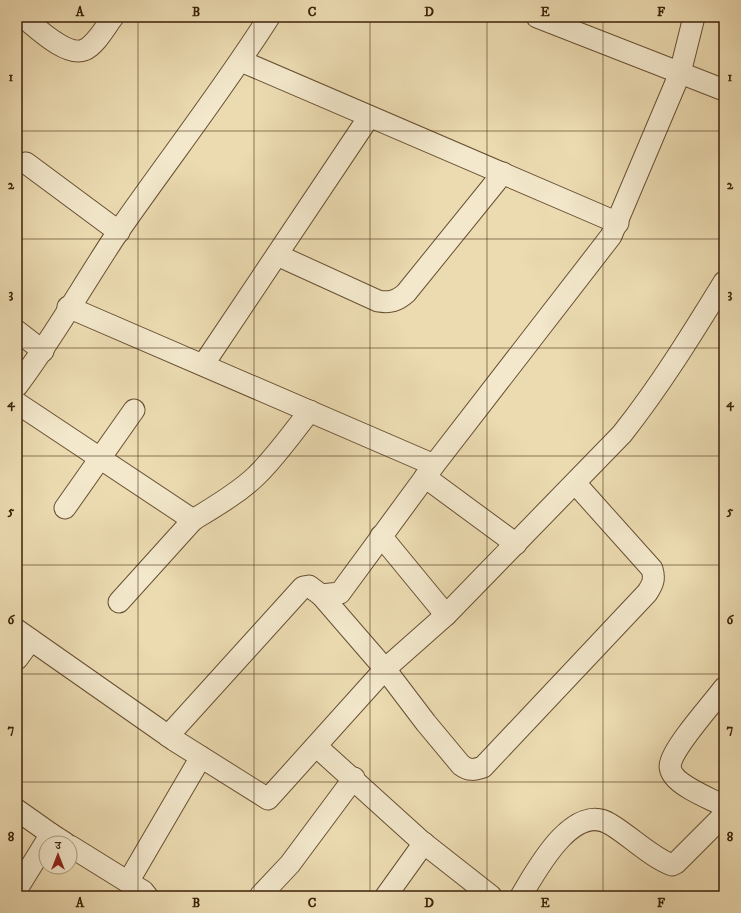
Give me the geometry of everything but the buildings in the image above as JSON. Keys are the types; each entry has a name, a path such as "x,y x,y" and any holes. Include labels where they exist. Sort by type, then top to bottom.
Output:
{"street":[{"path":"23,17 59,44 72,50 84,50 93,42 113,17"},
{"path":"17,386 43,351 68,307 119,232 241,61 269,17"},
{"path":"321,595 340,593 381,536 603,247 618,223 680,73 694,17"},
{"path":"548,19 724,90"},
{"path":"241,61 618,223"},
{"path":"203,365 369,117"},
{"path":"26,163 119,232"},
{"path":"276,255 378,301 391,302 399,299 406,293 502,174"},
{"path":"17,660 24,635 168,736 268,799 385,669 446,615 622,434 647,403 724,282"},
{"path":"68,307 310,411 430,472 516,544"},
{"path":"17,330 43,351"},
{"path":"17,404 192,520"},
{"path":"65,508 134,410"},
{"path":"119,602 192,520 255,477 271,460 310,411"},
{"path":"168,736 298,591 303,587 309,586 321,595 385,669 460,765 467,770 474,770 483,767 647,593 653,584 654,579 652,569 575,483"},
{"path":"381,536 446,615"},
{"path":"724,688 677,748 670,764 675,778 724,806"},
{"path":"316,746 354,778 424,844 491,896"},
{"path":"128,882 201,757"},
{"path":"260,896 290,864 354,778"},
{"path":"17,810 52,835"},
{"path":"521,896 545,856 572,828 582,822 593,819 609,823 672,865 676,863 724,815"},
{"path":"386,896 424,844"},
{"path":"78,851 143,891 147,896"},
{"path":"17,889 38,863"}]}
